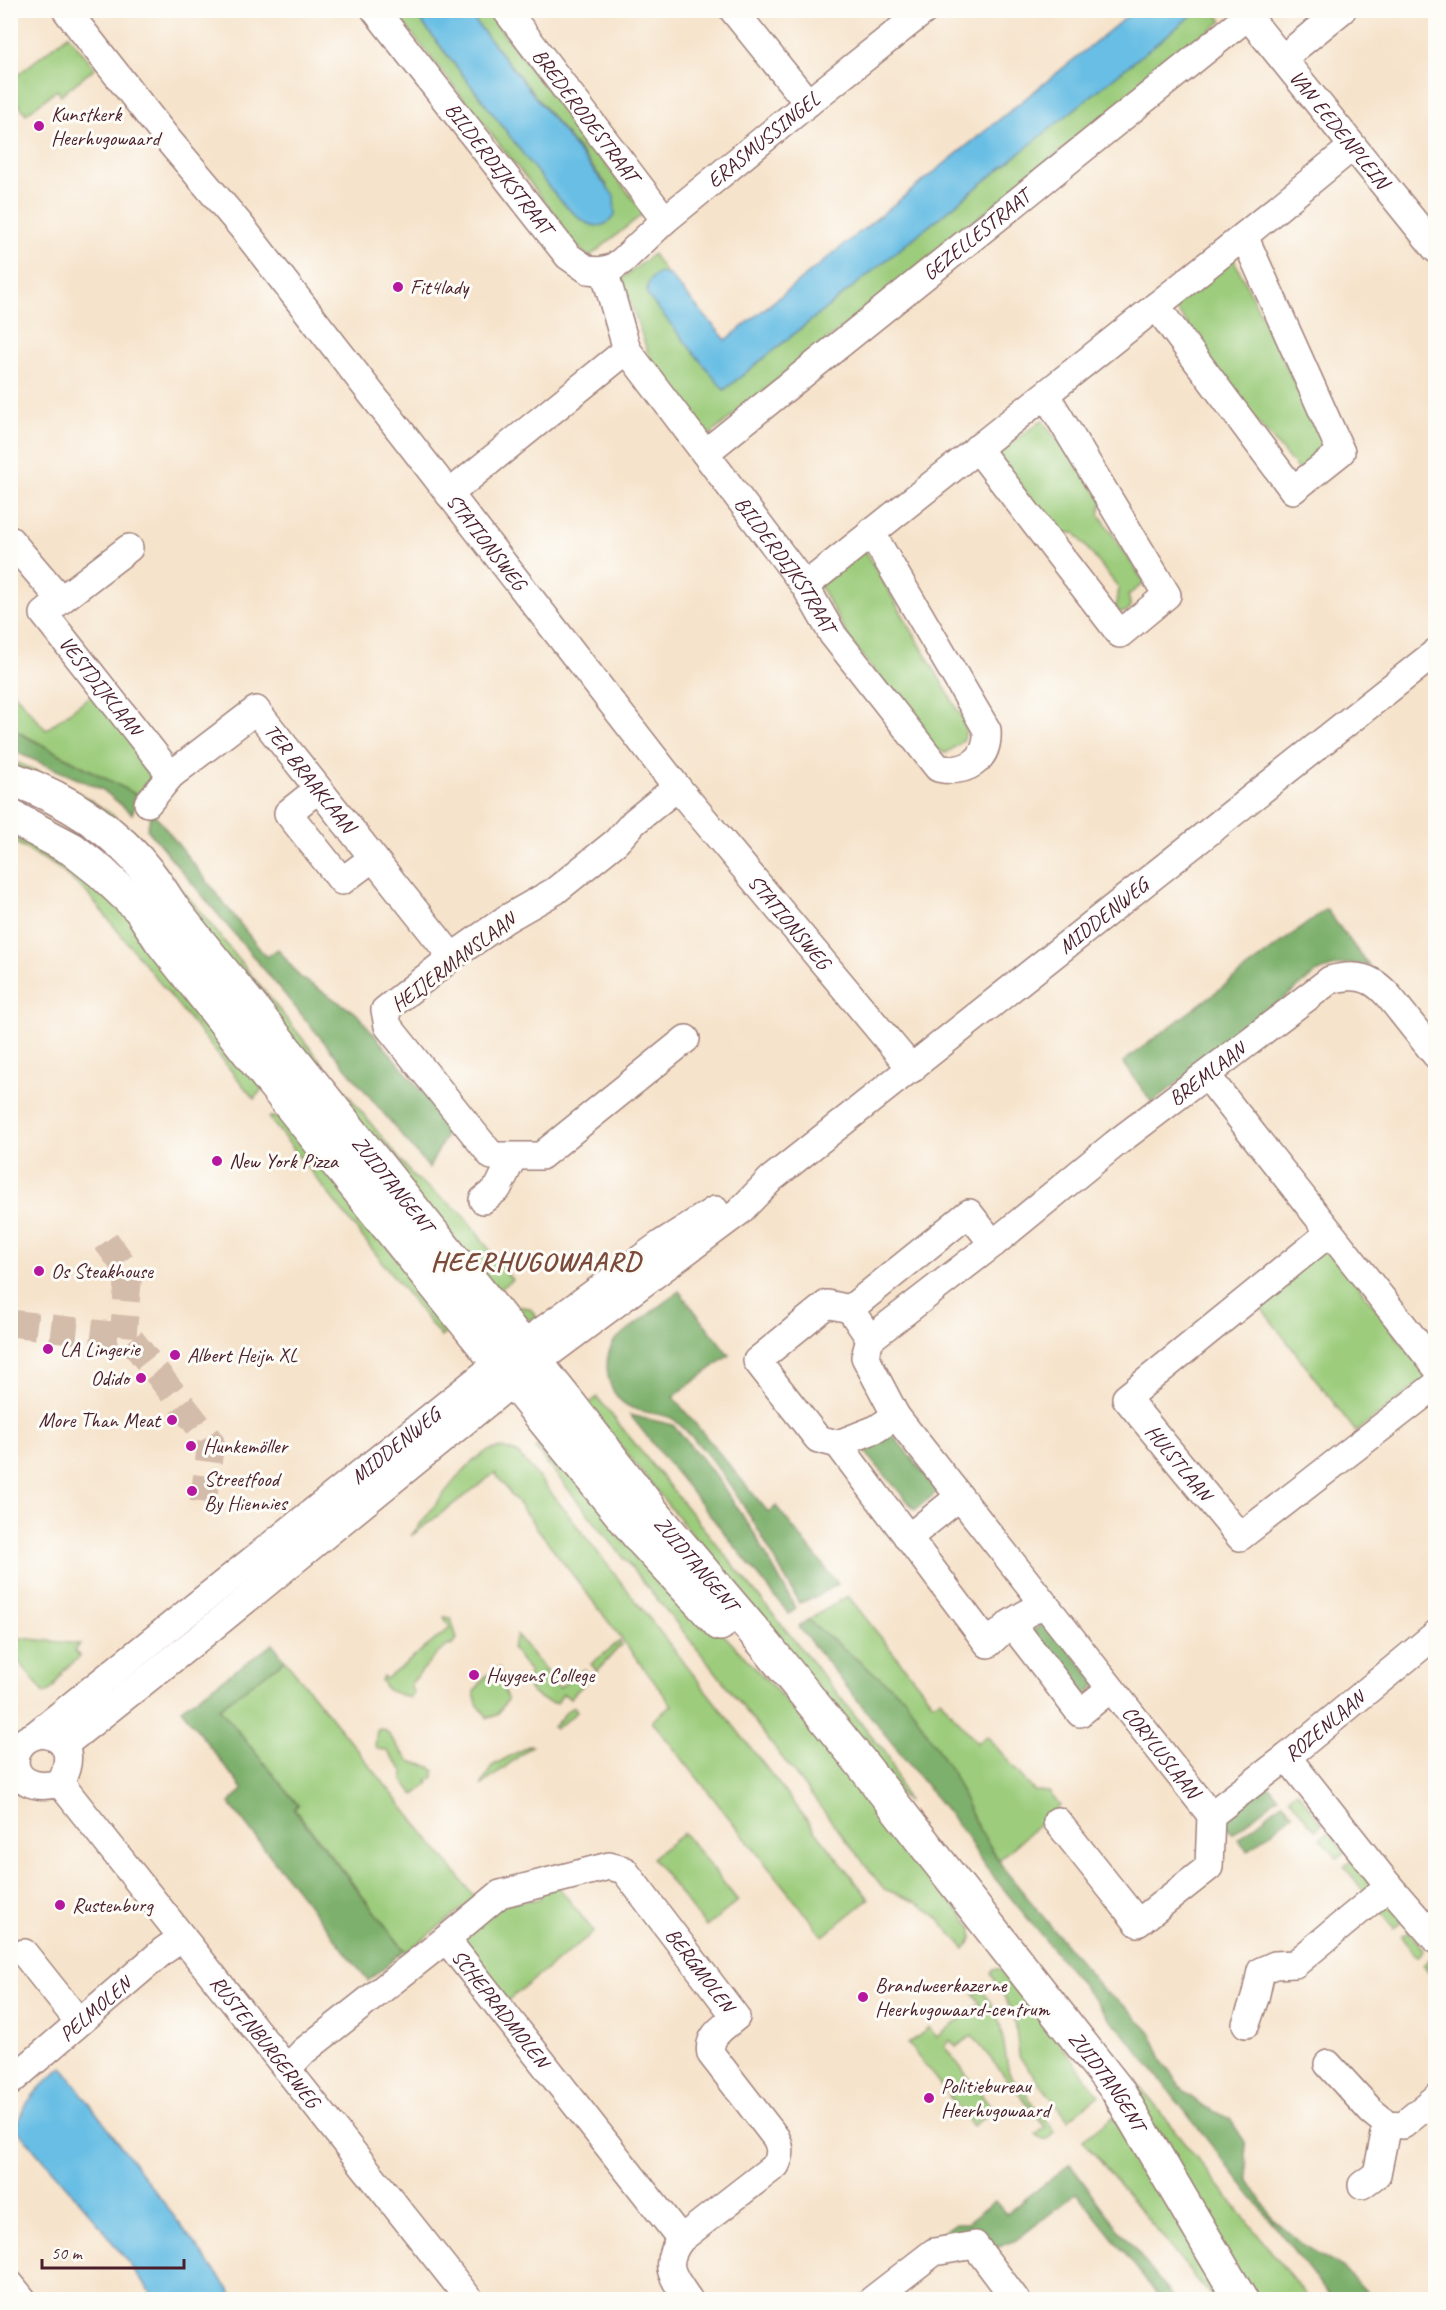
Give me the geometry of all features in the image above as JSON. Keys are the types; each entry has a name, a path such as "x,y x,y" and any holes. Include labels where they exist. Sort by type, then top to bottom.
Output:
{"main road":[{"name":"ZUIDTANGENT","path":"10,778 53,796 92,818 112,835 149,874 518,1363"},
{"name":"ZUIDTANGENT","path":"10,816 72,849 101,872 140,909 161,940 278,1090 518,1363 656,1515 763,1642 862,1764 1118,2091 1241,2300"}],"street":[{"name":"STATIONSWEG","path":"66,10 241,226 677,788 912,1070"},
{"name":"BILDERDIJKSTRAAT","path":"375,10 568,256 588,270 604,270 627,350 805,586 840,644 938,768 961,769 972,764 982,755 988,744 987,730 871,532"},
{"name":"BREDERODESTRAAT","path":"506,10 665,220"},
{"path":"733,10 808,103"},
{"name":"ERASMUSSINGEL","path":"604,270 622,261 665,220 925,10"},
{"path":"1283,58 1342,10"},
{"name":"VAN EEDENPLEIN","path":"1246,13 1436,249"},
{"name":"GEZELLESTRAAT","path":"705,453 1246,13"},
{"path":"805,586 1046,395 1352,147"},
{"path":"1156,306 1293,490 1341,452 1244,236"},
{"path":"449,494 627,350"},
{"path":"977,448 1120,634 1167,595 1046,395"},
{"path":"10,540 61,600"},
{"name":"VESTDIJKLAAN","path":"129,548 44,614 171,775"},
{"name":"MIDDENWEG","path":"64,1745 190,1646 518,1363 661,1244 730,1201 771,1179 912,1070 1436,652"},
{"name":"TER BRAAKLAAN","path":"148,803 171,775 256,710 452,957"},
{"name":"HEIJERMANSLAAN","path":"677,788 634,822 616,842 555,891 506,919 452,957 385,1010 388,1026 492,1156 541,1156 686,1039"},
{"path":"318,789 288,813 342,881 373,858"},
{"path":"316,847 346,824"},
{"name":"BREMLAAN","path":"870,1339 993,1244 1115,1144 1330,980 1345,975 1361,977 1376,983 1388,993 1428,1046"},
{"path":"1207,1076 1436,1366"},
{"path":"483,1200 498,1188 513,1157"},
{"path":"850,1309 969,1213 993,1244"},
{"name":"HULSTLAAN","path":"1329,1233 1126,1398 1240,1537 1436,1385"},
{"path":"827,1304 850,1309 870,1339 865,1358 896,1416 876,1429 838,1444 818,1439 757,1361 827,1304"},
{"name":"MIDDENWEG","path":"34,1735 518,1363"},
{"name":"CORYLUSLAAN","path":"896,1416 1042,1604 1211,1815"},
{"path":"838,1444 987,1644 1011,1623 1042,1604"},
{"path":"908,1538 959,1497"},
{"name":"CORYLUSLAAN","path":"1011,1623 1080,1713 1110,1689"},
{"name":"ROZENLAAN","path":"1211,1815 1287,1757 1436,1634"},
{"path":"34,1735 51,1735 64,1745 69,1760 60,1783 44,1787 16,1782 16,1753 27,1738 34,1735"},
{"path":"1287,1757 1389,1886 1436,1941"},
{"name":"RUSTENBURGERWEG","path":"60,1783 470,2300"},
{"path":"1057,1821 1138,1923 1209,1867 1211,1815"},
{"name":"BERGMOLEN","path":"446,1939 500,1894 609,1866 624,1870 632,1879 736,2017 714,2036 710,2042 711,2054 780,2146 777,2165 681,2240"},
{"path":"1246,2024 1261,1971 1275,1965 1295,1964 1389,1886"},
{"name":"PELMOLEN","path":"10,2082 163,1951 183,1938"},
{"name":"SCHEPRADMOLEN","path":"287,2069 304,2051 446,1939 681,2240"},
{"path":"24,1953 79,2022"},
{"path":"1328,2064 1371,2111 1387,2124 1403,2125 1436,2098"},
{"path":"1362,2185 1377,2174 1387,2124"},
{"path":"681,2240 673,2250 670,2264 671,2275 689,2300"},
{"path":"872,2300 934,2252 975,2245 1016,2300"},
{"path":"10,2284 23,2300"}],"green space":[{"path":"394,11 413,11 541,176 573,212 607,185 467,11 486,11 644,213 589,257 561,232 561,222"},
{"path":"1197,11 1214,11 1222,21 708,436 659,375 650,358 622,279 653,254 667,275 659,273 724,390"},
{"path":"68,35 95,68 61,95 57,90 26,114 19,104 11,111 11,80"},
{"path":"1231,254 1327,448 1301,473 1212,368 1213,364 1198,337 1171,303"},
{"path":"1042,420 1103,500 1099,514 1145,583 1128,595 1131,607 1126,612 1120,612 1116,608 1119,588 1075,533 1067,533 1060,537 997,454"},
{"path":"865,550 963,719 965,737 946,753 936,750 850,640 820,586"},
{"path":"10,688 46,730 98,690 119,719 141,763 153,780 139,796 11,728"},
{"path":"10,728 139,796 132,814 103,790 11,750"},
{"path":"10,760 79,793 110,813 140,837 414,1177 462,1213 512,1280 489,1297 192,920 11,770"},
{"path":"152,811 266,957 278,949 300,977 357,1014 451,1126 429,1168 147,829"},
{"path":"10,825 101,881 263,1088 254,1099 87,893 57,867 11,840"},
{"path":"1326,909 1369,966 1342,965 1316,973 1152,1103 1123,1062"},
{"path":"270,1117 285,1118 452,1328 441,1337"},
{"path":"1328,1246 1428,1377 1356,1432 1256,1301"},
{"path":"679,1291 729,1355 673,1397 769,1513 776,1506 838,1584 816,1597 799,1603 730,1485 714,1463 677,1422 672,1418 626,1405 614,1393 608,1378 607,1362 615,1340"},
{"path":"514,1306 530,1308 538,1320 515,1317 510,1309"},
{"path":"597,1397 888,1756 908,1804 588,1405"},
{"path":"630,1415 673,1425 715,1475 754,1533 796,1609 789,1614"},
{"path":"892,1434 938,1491 915,1510 861,1447"},
{"path":"543,1443 774,1688 850,1776 972,1927 972,1939 965,1949 935,1915 916,1902 884,1889 715,1671 535,1448"},
{"path":"502,1448 517,1453 541,1480 869,1899 823,1936 652,1721 672,1705 495,1473 411,1536 465,1469 486,1452"},
{"path":"848,1596 933,1703 940,1699 977,1743 987,1736 1034,1791 1049,1792 1060,1806 999,1860 977,1826 952,1772 905,1698 808,1620"},
{"path":"444,1617 451,1618 457,1639 451,1646 449,1645 437,1654 413,1681 410,1686 414,1693 409,1698 387,1690 381,1680 383,1676 386,1679 450,1628"},
{"path":"808,1620 905,1698 952,1772 977,1826 1004,1869 1104,1991 1129,2009 1151,2033 1165,2066 1186,2093 1203,2106 1230,2119 1245,2142 1248,2179 1273,2219 1302,2244 1344,2269 1374,2299 1332,2299 1122,2031 1113,2023 984,1865 965,1834 798,1626"},
{"path":"1045,1622 1098,1684 1082,1698 1030,1633"},
{"path":"517,1635 559,1688 584,1669 590,1678 570,1698 563,1694 557,1703 540,1698 529,1689 529,1671 512,1648"},
{"path":"11,1637 80,1644 74,1650 80,1657 63,1671 53,1688 45,1694 15,1657 11,1660"},
{"path":"620,1641 621,1645 597,1671 591,1664"},
{"path":"273,1644 285,1660 219,1708 298,1805 294,1809 404,1950 368,1981 229,1803 243,1790 181,1709"},
{"path":"285,1660 472,1893 474,1900 406,1952 294,1808 298,1805 219,1708"},
{"path":"499,1668 507,1700 497,1715 488,1718 477,1704 474,1692 485,1677"},
{"path":"574,1707 577,1712 555,1729 553,1727 568,1710"},
{"path":"377,1730 386,1731 409,1761 430,1767 434,1771 434,1778 427,1781 429,1783 415,1795 403,1781 404,1772 387,1751 375,1746"},
{"path":"532,1746 481,1786 492,1766"},
{"path":"1267,1783 1278,1797 1233,1834 1222,1820"},
{"path":"1297,1791 1323,1824 1315,1830 1289,1797"},
{"path":"1283,1802 1293,1814 1248,1851 1238,1839"},
{"path":"1329,1831 1345,1852 1337,1858 1321,1838"},
{"path":"684,1833 738,1901 706,1927 652,1858"},
{"path":"1352,1860 1372,1878 1368,1897 1344,1866"},
{"path":"557,1885 594,1932 507,2001 458,1940 504,1903 540,1899 541,1889"},
{"path":"1385,1900 1407,1918 1394,1928 1377,1907"},
{"path":"1409,1931 1424,1951 1417,1957 1401,1937"},
{"path":"1430,1959 1435,1965 1435,1981 1423,1965"},
{"path":"1003,1968 1099,2095 1068,2120 1019,2056 1015,2020 991,1974 993,1970"},
{"path":"980,1988 991,2002 1000,2024 1009,2073 1055,2131 1045,2140 1036,2135 1045,2127 972,2035 956,2047 950,2040 944,2046 994,2110 973,2126 908,2044 929,2028 937,2037 980,2003 973,1993"},
{"path":"1112,2067 1125,2068 1309,2299 1251,2299"},
{"path":"1113,2117 1228,2299 1213,2299 1083,2140"},
{"path":"1070,2164 1174,2299 1161,2299 1077,2193 1016,2240 991,2250 979,2237 960,2233 947,2243 935,2238 956,2223 967,2223 995,2201 1006,2214"}],"water":[{"path":"1135,10 1197,11 724,390 647,295 648,284 653,277 659,273 669,275 726,340"},
{"path":"413,11 467,11 614,196 615,215 611,220 602,225 592,225 582,220 557,197"},
{"path":"62,2067 236,2299 156,2299 93,2217 16,2128 29,2101 40,2087"}],"tunnel":[{"path":"106,1241 129,1272 123,1336"},
{"path":"10,1323 129,1337 211,1442 203,1503"}],"place":[{"name":"Kunstkerk Heerhugowaard","path":"39,126"},
{"name":"Fit4lady","path":"398,287"},
{"name":"New York Pizza","path":"217,1161"},
{"name":"Os Steakhouse","path":"39,1271"},
{"name":"LA Lingerie","path":"48,1349"},
{"name":"Albert Heijn XL","path":"175,1355"},
{"name":"Odido","path":"141,1378"},
{"name":"More Than Meat","path":"172,1420"},
{"name":"Hunkemöller","path":"191,1446"},
{"name":"Streetfood By Hiennies","path":"192,1491"},
{"name":"Huygens College","path":"474,1675"},
{"name":"Rustenburg","path":"60,1905"},
{"name":"Brandweerkazerne Heerhugowaard-centrum","path":"863,1997"},
{"name":"Politiebureau Heerhugowaard","path":"929,2098"}],"district":[{"name":"HEERHUGOWAARD","path":"536,1261"}]}
